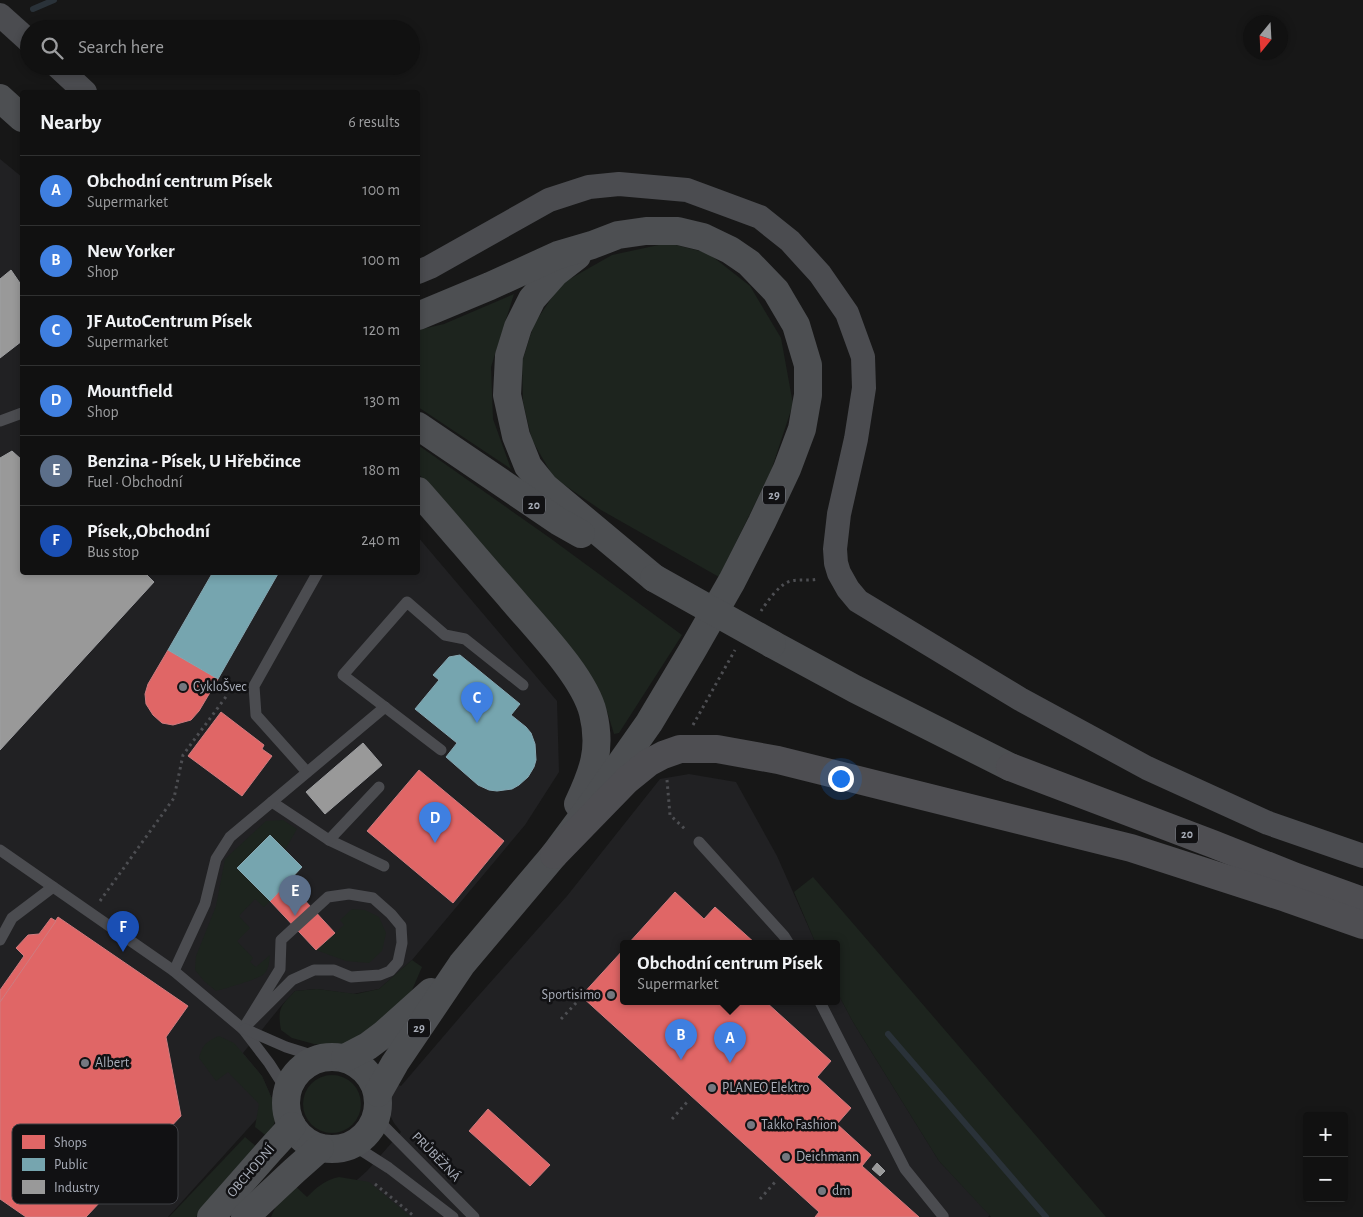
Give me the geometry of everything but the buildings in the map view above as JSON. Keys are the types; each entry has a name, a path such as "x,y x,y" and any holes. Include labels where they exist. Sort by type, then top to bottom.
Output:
{"highway":[{"path":"554,855 627,780 648,763 663,754 680,749 717,749 778,760 1131,848 1286,898"},
{"name":"20","path":"1010,767 1110,817 1286,898 1363,925"},
{"name":"20","path":"1010,767 1363,901"}],"main road":[{"path":"0,98 20,116"},
{"name":"29","path":"377,1105 395,1063 462,964 554,855 649,723 732,581 787,469 802,429 808,395 808,365 796,325 776,291 749,263 730,250 703,237 678,231 646,231 618,235 592,245"},
{"path":"420,315 558,255 592,245"},
{"path":"592,245 555,273 532,299 518,327 509,356 507,395 516,436 528,466 545,487 654,578"},
{"name":"20","path":"420,427 558,521 654,578 855,690 1010,767"},
{"path":"420,493 549,643 586,694 593,712 597,750 594,764 589,781 554,855"},
{"name":"29","path":"333,1058 368,1046 462,964"},
{"path":"333,1058 356,1063 366,1071 373,1081 377,1105 371,1129 363,1138 354,1145 343,1149 331,1150 320,1148 300,1136 292,1126 287,1115 286,1103 287,1091 292,1079 300,1070 309,1063 333,1058"},
{"name":"OBCHODNÍ","path":"211,1217 292,1126"},
{"name":"OBCHODNÍ","path":"245,1217 320,1148"}],"street":[{"path":"0,14 20,33"},
{"path":"67,75 84,90"},
{"path":"420,271 549,200 589,187 619,184 687,190 760,217 790,241 820,274 847,313 863,357 864,388 856,439 839,514 835,548 839,574 858,601 1037,709 1147,768 1268,823 1363,856"}],"lane":[{"path":"0,421 20,414"},
{"path":"307,772 256,715 254,686 316,575"},
{"path":"441,750 343,675 407,602 445,635 465,639 523,685"},
{"path":"174,970 205,904 216,859 230,838 385,707"},
{"path":"329,840 379,787"},
{"path":"272,802 329,840 384,866"},
{"path":"699,842 786,940"},
{"path":"0,850 174,970 243,1028 287,1091"},
{"path":"0,940 12,918 52,886"},
{"path":"349,894 374,898 401,926 402,944 398,962 390,971 380,975 351,977 334,970 314,970 292,980 243,1028 280,969 281,940 328,897 349,894"},
{"path":"822,1005 905,1169 942,1217"},
{"path":"243,1028 286,1047 333,1058"},
{"name":"PRŮBĚŽNÁ","path":"377,1105 474,1217"},
{"path":"354,1145 389,1168 453,1217"}],"path":[{"path":"757,618 767,602 780,587 789,581 813,580 839,574"},
{"path":"699,842 670,815 666,767 680,749 724,667 736,649"},
{"path":"100,902 174,798 183,755 228,694"},
{"path":"560,1019 577,1002"},
{"path":"672,1119 688,1101"},
{"path":"760,1198 776,1180"},
{"path":"375,1184 415,1217"}],"shaded area":[{"path":"0,159 20,175 20,575 420,575 420,539 557,701 559,772 525,825 412,960 379,989 353,994 317,989 295,991 281,1006 243,1053 262,1076 273,1101 168,1217 0,1217"},
{"path":"668,243 708,253 750,286 781,338 793,404 771,471 719,577 601,510 554,478 532,440 523,402 522,362 534,324 561,284 612,255"},
{"path":"514,294 491,367 493,419 511,469 420,408 420,330 444,324"},
{"path":"420,446 550,538 682,635 619,733 614,734 597,688 504,571 420,475"},
{"path":"689,774 736,782 777,856 814,940 620,940 620,1005 840,1005 840,998 853,1022 939,1161 990,1215 988,1217 315,1217 367,1171 401,1132 389,1113 389,1097 396,1084 401,1086 567,896 660,779"},
{"path":"283,820 297,829 285,850 270,835 237,868 270,901 264,907 255,899 239,916 250,928 237,941 253,958 250,962 256,967 270,955 269,964 265,973 257,978 216,991 195,970 196,956 216,906 225,859 266,821"},
{"path":"813,877 1106,1217 991,1217 939,1161 853,1022 840,998 840,940 814,940 794,892"},
{"path":"352,909 365,910 379,917 386,933 382,951 369,963 346,961 316,950 344,925 340,920"},
{"path":"412,960 422,967 409,997 356,1042 336,1046 314,1044 292,1038 281,1030 281,1008 295,991 317,989 356,994 379,989"},
{"path":"219,1036 234,1043 262,1076 273,1101 275,1121 269,1138 255,1127 259,1104 228,1072 216,1081 199,1058 206,1044"},
{"path":"326,1075 338,1075 353,1083 361,1098 361,1110 353,1125 338,1133 326,1133 311,1125 303,1110 303,1098 311,1083"},
{"path":"245,1137 258,1148 196,1217 169,1217"},
{"path":"339,1177 369,1182 411,1217 271,1217 278,1202 293,1184 307,1197 322,1184"}],"waterway":[{"path":"33,9 54,0"},
{"path":"888,1034 1046,1217"}],"place":[{"name":"CykloŠvec","path":"183,687"},
{"name":"JF AutoCentrum Písek","path":"477,723"},
{"name":"Mountfield","path":"435,843"},
{"name":"Benzina - Písek, U Hřebčince","path":"295,916"},
{"name":"Písek,,Obchodní","path":"123,952"},
{"name":"Sportisimo","path":"611,995"},
{"name":"New Yorker","path":"681,1060"},
{"name":"Albert","path":"85,1063"},
{"name":"Obchodní centrum Písek","path":"730,1063"},
{"name":"PLANEO Elektro","path":"712,1088"},
{"name":"Takko Fashion","path":"751,1125"},
{"name":"Deichmann","path":"786,1157"},
{"name":"dm","path":"822,1191"}]}
